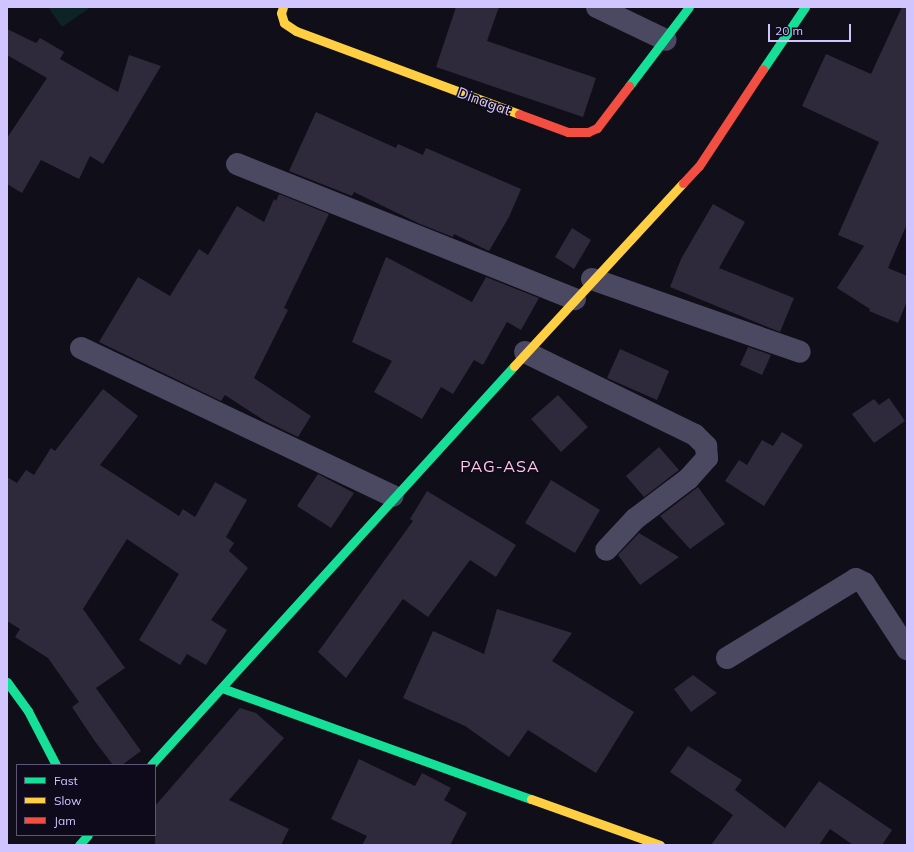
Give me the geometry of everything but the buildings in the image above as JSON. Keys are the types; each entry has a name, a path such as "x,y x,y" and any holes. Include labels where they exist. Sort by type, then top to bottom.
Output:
{"street":[{"name":"Dinagat","path":"283,7 281,13 284,23 296,31 568,132 588,132 597,128 666,40 689,7"},
{"path":"597,7 666,40"},
{"path":"153,764 393,496 592,279 699,166 805,7"},
{"path":"237,164 575,299"},
{"path":"592,279 800,352"},
{"path":"81,348 393,496"},
{"path":"525,352 695,435 706,446 707,458 688,479 635,519 606,550"},
{"path":"727,658 856,578 864,583 907,649"},
{"path":"7,682 36,724 56,764"},
{"path":"222,688 660,845"}],"green space":[{"path":"48,7 91,7 62,27"}],"traffic: fast":[{"path":"629,86 689,7"},
{"path":"763,69 805,7"},
{"path":"152,764 514,366"},
{"path":"7,682 28,711 55,764"},
{"path":"222,688 531,799"},
{"path":"79,845 87,836"}],"traffic: slow":[{"path":"283,7 281,13 284,23 296,31 519,114"},
{"path":"514,366 683,183"},
{"path":"531,799 660,845"}],"traffic: jam":[{"path":"683,183 699,166 763,69"},
{"path":"519,114 568,132 588,132 597,128 629,86"}],"district":[{"name":"PAG-ASA","path":"500,466"}]}
